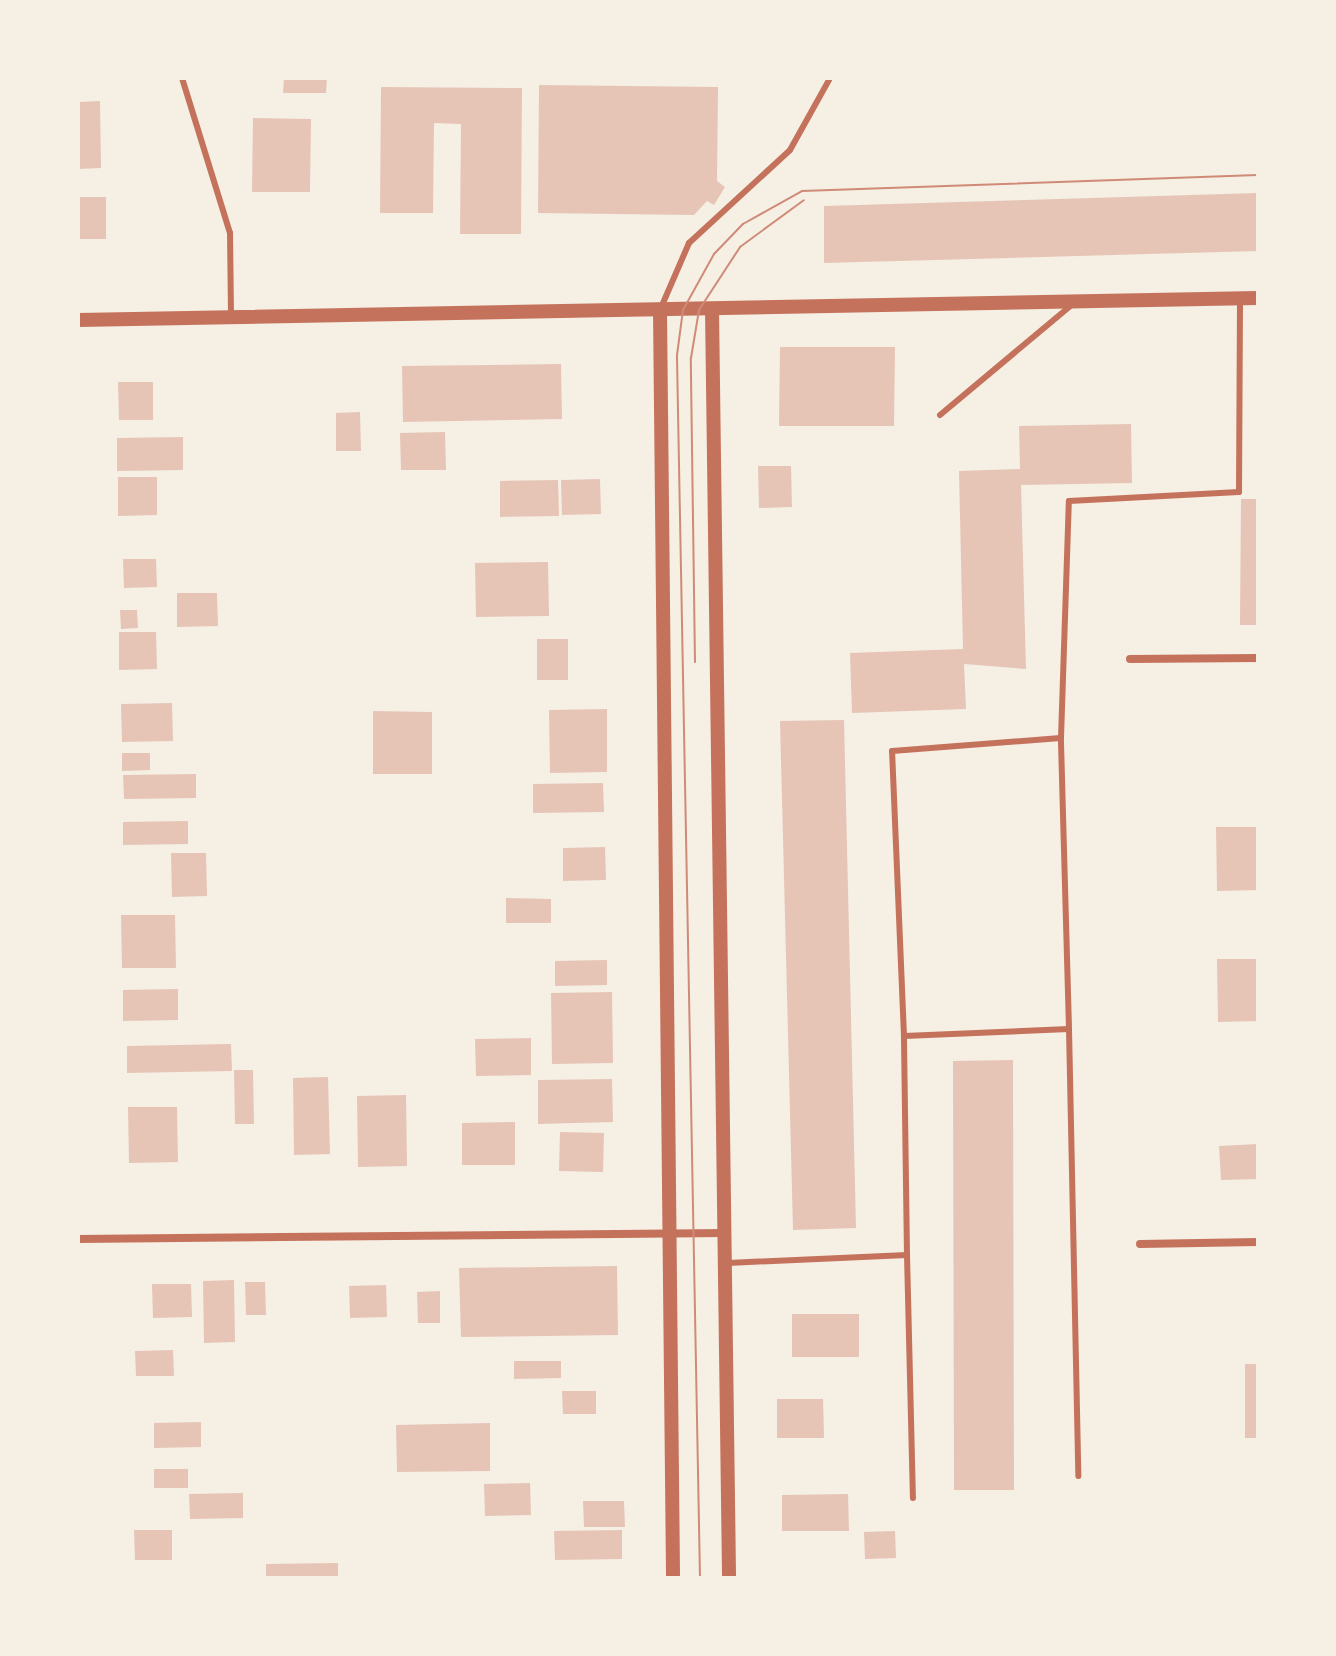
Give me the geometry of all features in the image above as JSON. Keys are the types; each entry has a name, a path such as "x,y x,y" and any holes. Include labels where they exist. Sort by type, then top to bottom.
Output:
{"street":[{"path":"78,320 1258,298"},
{"path":"712,309 728,1233 729,1578"},
{"path":"660,311 673,1578"},
{"path":"1130,659 1258,658"},
{"path":"78,1239 728,1233"},
{"path":"1140,1244 1258,1242"}],"lane":[{"path":"182,78 230,233 231,317"},
{"path":"660,311 689,243 790,150 830,78"},
{"path":"1078,1476 1061,738 1069,501 1239,492 1240,298"},
{"path":"940,415 1077,301"},
{"path":"913,1498 904,1036 892,751 1061,738"},
{"path":"904,1036 1069,1029"},
{"path":"728,1263 907,1255"}],"building":[{"path":"284,78 327,78 326,93 283,93"},
{"path":"539,85 718,87 717,181 725,187 714,205 707,201 694,215 538,213"},
{"path":"381,87 522,88 521,234 460,234 461,124 434,123 433,213 380,213"},
{"path":"100,101 101,168 78,169 78,102"},
{"path":"253,118 311,119 310,192 252,192"},
{"path":"1258,193 1258,251 824,263 824,206"},
{"path":"78,197 106,197 106,239 78,239"},
{"path":"780,347 895,347 894,426 779,426"},
{"path":"561,364 562,419 403,422 402,366"},
{"path":"118,382 153,382 153,420 119,420"},
{"path":"360,412 361,451 336,451 336,413"},
{"path":"1131,424 1132,483 1021,485 1026,669 964,664 966,709 852,713 850,653 963,649 959,471 1020,469 1019,426"},
{"path":"445,432 446,470 401,470 400,433"},
{"path":"183,437 183,470 117,471 117,438"},
{"path":"758,466 791,466 792,507 759,508"},
{"path":"118,477 157,477 157,515 118,516"},
{"path":"600,479 601,514 562,515 561,480"},
{"path":"558,480 559,516 500,517 500,481"},
{"path":"1241,499 1258,499 1258,625 1240,625"},
{"path":"123,559 156,559 157,587 124,588"},
{"path":"548,562 549,616 476,617 475,563"},
{"path":"177,593 217,593 218,626 177,627"},
{"path":"120,610 137,610 138,628 121,629"},
{"path":"119,632 156,632 157,669 119,670"},
{"path":"537,639 568,639 568,680 537,680"},
{"path":"172,703 173,741 122,742 121,704"},
{"path":"607,709 607,772 550,773 549,710"},
{"path":"373,711 432,712 432,774 373,774"},
{"path":"844,720 856,1228 793,1230 780,721"},
{"path":"122,753 150,753 150,770 122,771"},
{"path":"196,774 196,798 124,799 123,775"},
{"path":"603,783 604,812 533,813 533,784"},
{"path":"188,821 188,844 123,845 123,822"},
{"path":"1216,827 1258,827 1258,890 1217,891"},
{"path":"605,847 606,880 563,881 563,848"},
{"path":"171,853 206,853 207,896 172,897"},
{"path":"506,898 551,899 551,923 506,923"},
{"path":"121,915 175,915 176,968 122,968"},
{"path":"1217,959 1258,959 1258,1021 1218,1022"},
{"path":"607,960 607,985 555,986 555,961"},
{"path":"178,989 178,1020 123,1021 123,990"},
{"path":"612,992 613,1063 552,1064 551,993"},
{"path":"531,1038 531,1075 476,1076 475,1039"},
{"path":"231,1044 232,1071 127,1073 127,1046"},
{"path":"1013,1060 1014,1490 954,1490 953,1061"},
{"path":"234,1070 253,1070 254,1124 235,1124"},
{"path":"328,1077 330,1154 294,1155 293,1078"},
{"path":"612,1079 613,1122 538,1124 538,1080"},
{"path":"406,1095 407,1166 358,1167 357,1096"},
{"path":"128,1107 177,1107 178,1162 129,1163"},
{"path":"515,1122 515,1165 462,1165 462,1123"},
{"path":"560,1132 604,1133 603,1172 559,1171"},
{"path":"1258,1144 1258,1179 1221,1180 1219,1146"},
{"path":"617,1266 618,1335 461,1337 459,1268"},
{"path":"234,1280 235,1342 204,1343 203,1281"},
{"path":"245,1282 265,1282 266,1315 246,1315"},
{"path":"152,1284 191,1284 192,1317 153,1318"},
{"path":"386,1285 387,1317 350,1318 349,1286"},
{"path":"440,1291 440,1323 418,1323 417,1292"},
{"path":"792,1314 859,1314 859,1357 792,1357"},
{"path":"173,1350 174,1376 136,1376 135,1351"},
{"path":"514,1361 561,1361 561,1378 514,1379"},
{"path":"1245,1364 1258,1364 1258,1438 1245,1438"},
{"path":"562,1391 596,1391 596,1414 563,1414"},
{"path":"777,1399 823,1399 824,1438 777,1438"},
{"path":"201,1422 201,1447 154,1448 154,1423"},
{"path":"490,1423 490,1471 397,1472 396,1425"},
{"path":"154,1469 188,1469 188,1488 154,1488"},
{"path":"530,1483 531,1515 485,1516 484,1484"},
{"path":"243,1493 243,1518 190,1519 189,1494"},
{"path":"848,1494 849,1531 782,1531 782,1495"},
{"path":"583,1501 624,1501 625,1527 584,1527"},
{"path":"134,1530 172,1530 172,1560 135,1560"},
{"path":"622,1530 622,1559 555,1560 554,1531"},
{"path":"895,1531 896,1558 865,1559 864,1532"},
{"path":"338,1563 338,1578 266,1578 266,1564"}],"tram line":[{"path":"700,1578 677,355 683,310 714,254 743,224 802,191 1258,175"},
{"path":"695,662 691,358 699,310 740,247 804,200"}]}
